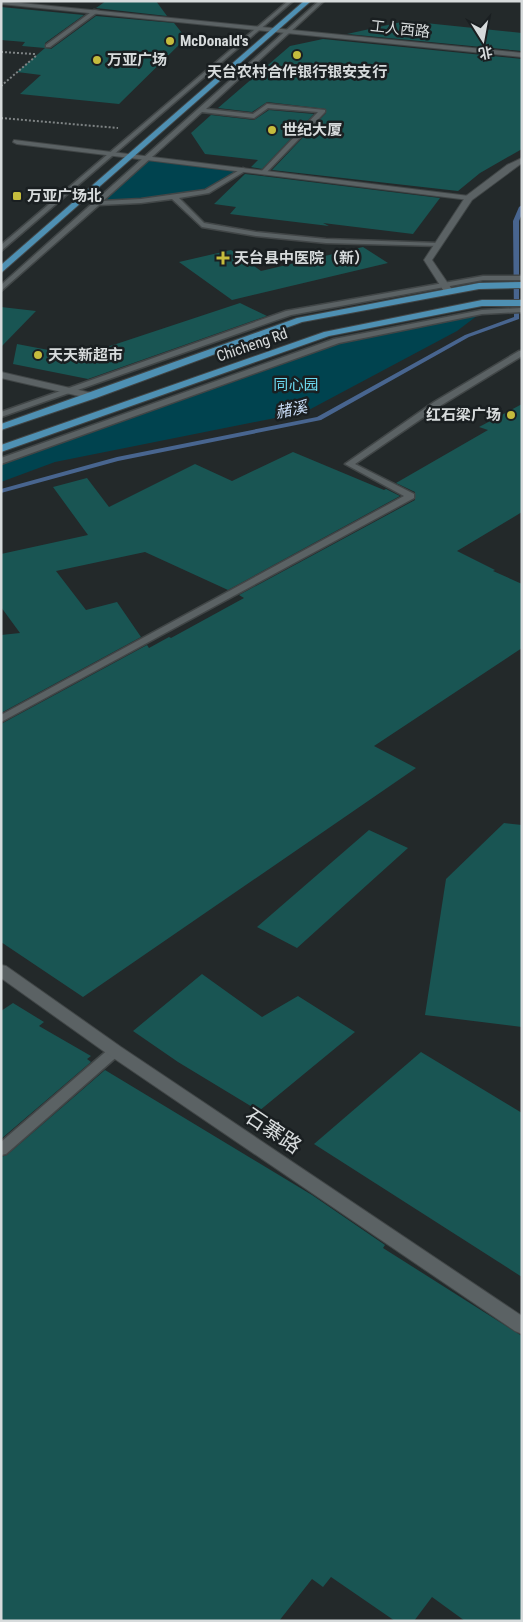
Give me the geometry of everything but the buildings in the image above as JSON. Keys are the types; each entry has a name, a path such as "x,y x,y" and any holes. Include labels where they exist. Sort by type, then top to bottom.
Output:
{"main road":[{"path":"1,270 308,1"},
{"name":"工人西路","path":"1,2 522,55"},
{"path":"17,142 469,198"},
{"path":"446,287 428,260 469,198 510,166 522,160"},
{"name":"Chicheng Rd","path":"1,426 92,396 300,320 446,287 481,282 522,285"},
{"name":"Chicheng Rd","path":"1,449 327,334 482,307 522,303"},
{"path":"1,375 92,396"},
{"name":"石寨路","path":"1,970 116,1051 522,1326"}],"lane":[{"path":"1,249 291,1"},
{"path":"1,288 99,203 322,1"},
{"path":"48,46 96,11"},
{"path":"201,110 254,116 268,106 323,111 263,173"},
{"path":"99,203 141,201 207,192 243,170"},
{"path":"174,197 202,225 256,234 326,241 438,245"},
{"path":"481,282 522,278"},
{"path":"1,415 289,313 446,287"},
{"path":"1,461 337,341 482,307 522,310"},
{"path":"1,719 411,496 349,464 438,404 522,353"},
{"path":"1,1150 116,1051"}],"path":[{"path":"1,52 38,55 1,86"},
{"path":"1,118 142,130"}],"green space":[{"path":"147,158 243,170 207,192 141,201 99,203"},
{"name":"同心园","path":"482,312 457,331 305,412 55,462 1,482 1,461 337,341"}],"waterway":[{"name":"赭溪","path":"1,491 117,459 319,419 467,336 517,318 516,221 522,207"}],"place":[{"name":"McDonald's","path":"170,41"},
{"name":"天台农村合作银行银安支行","path":"297,55"},
{"name":"万亚广场","path":"97,60"},
{"name":"世纪大厦","path":"272,130"},
{"name":"万亚广场北","path":"17,196"},
{"name":"天台县中医院（新）","path":"223,258"},
{"name":"天天新超市","path":"38,355"},
{"name":"红石梁广场","path":"511,415"}]}
